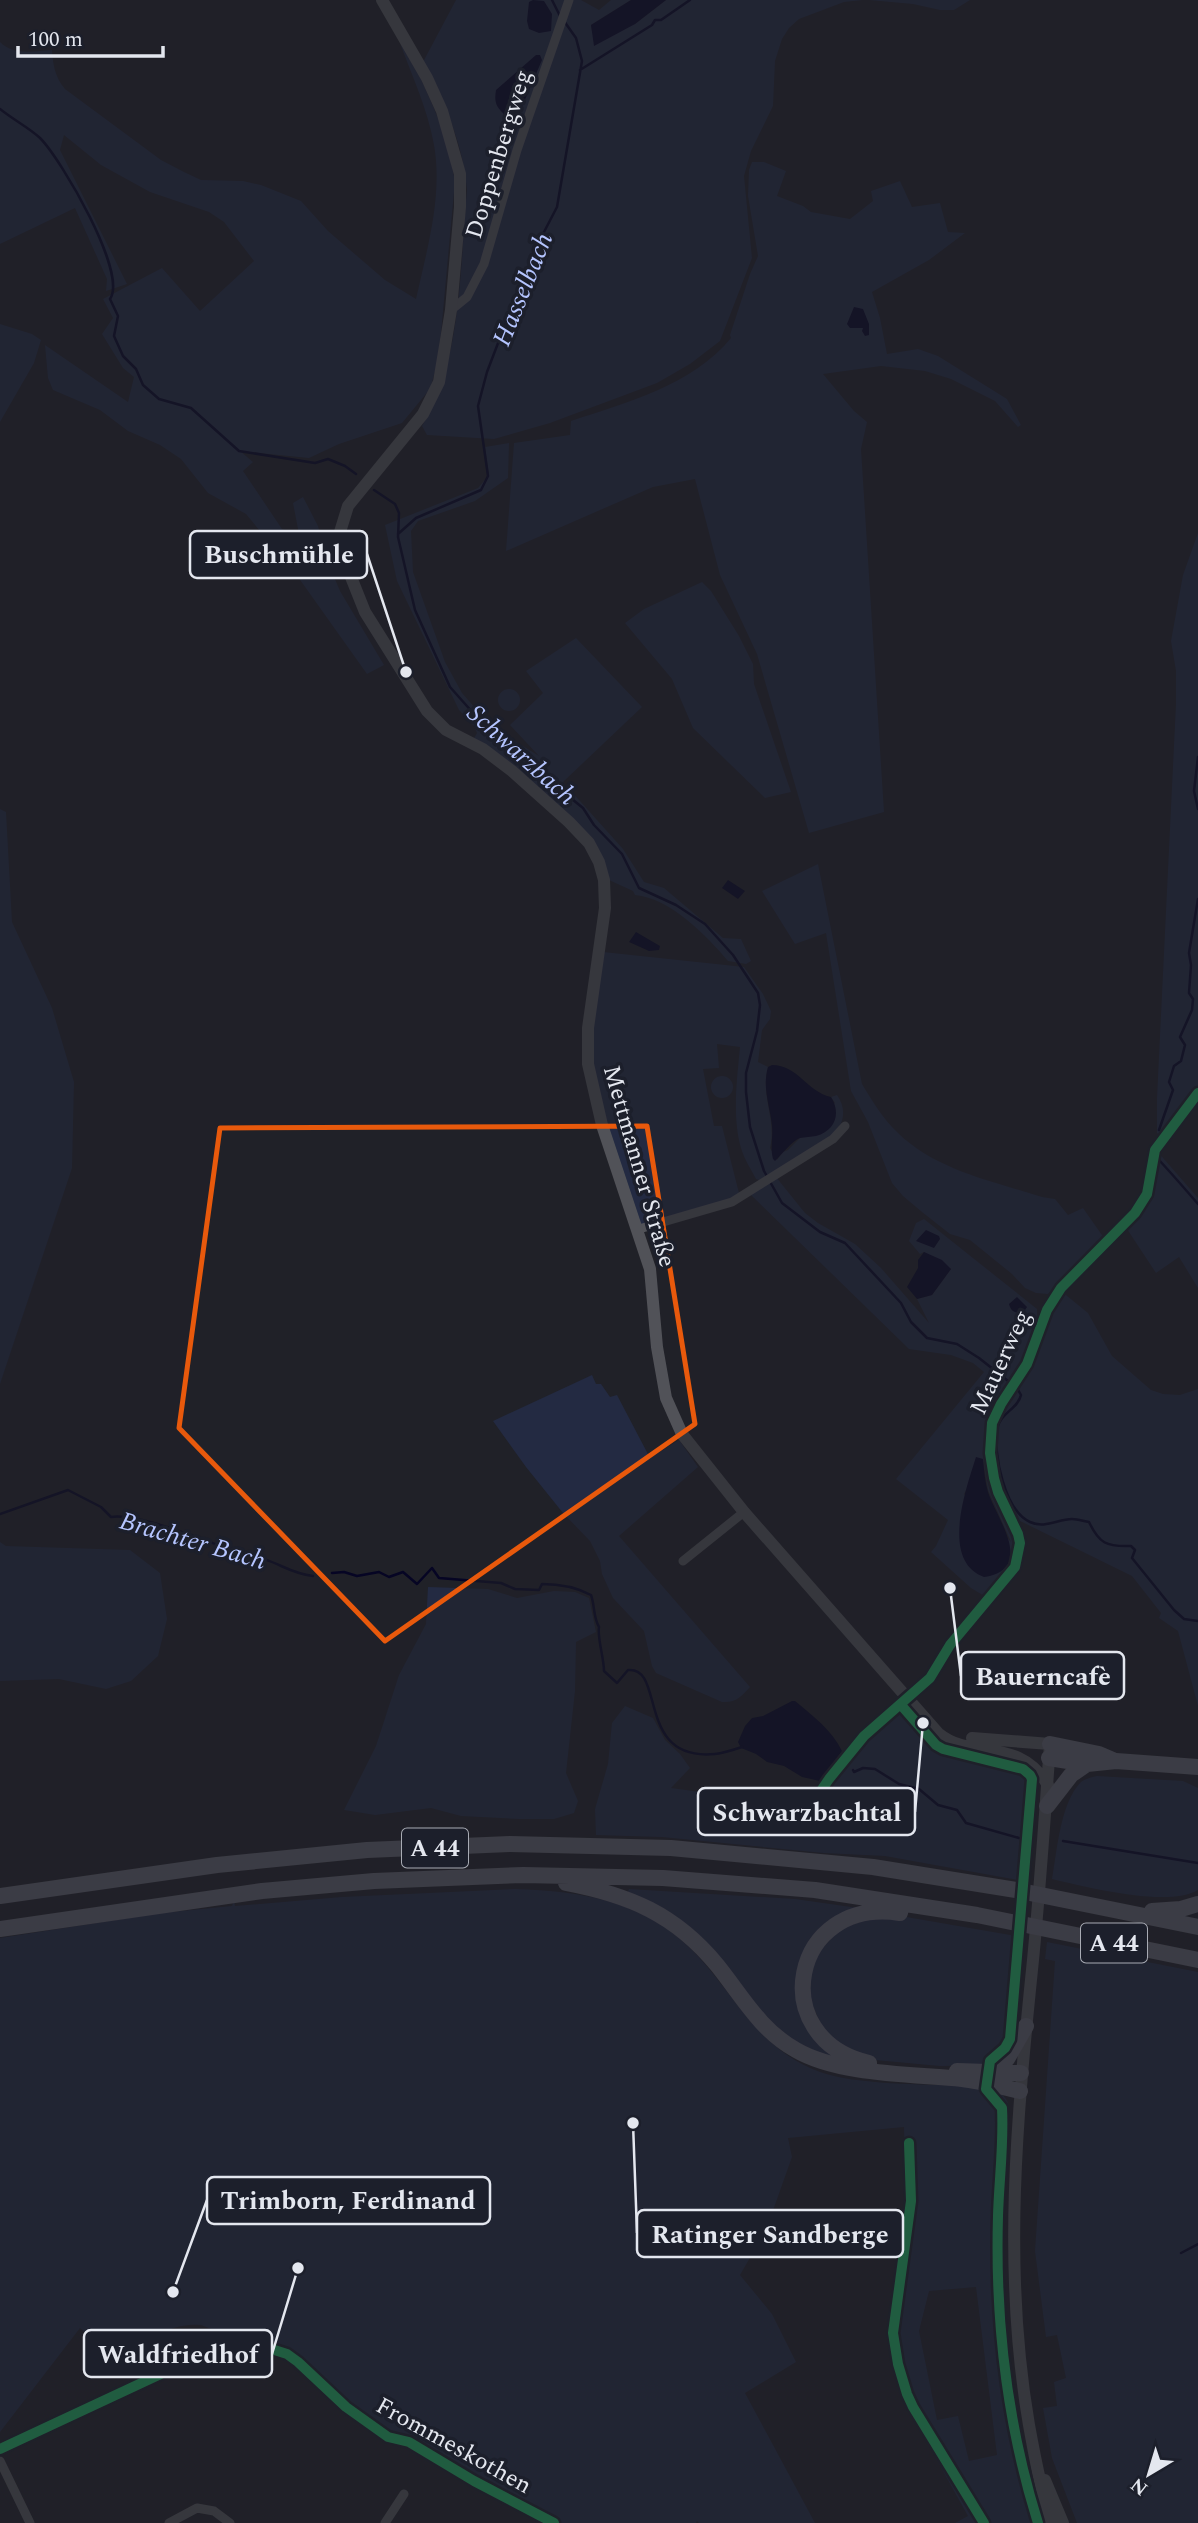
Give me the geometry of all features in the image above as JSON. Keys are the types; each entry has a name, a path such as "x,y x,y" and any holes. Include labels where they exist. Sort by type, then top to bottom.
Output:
{"highway":[{"path":"1050,1751 1087,1764 1098,1765 1116,1761"},
{"path":"1050,1751 1099,1754 1116,1761 1194,1770"},
{"path":"1047,1806 1071,1775 1087,1764"},
{"name":"A 44","path":"0,1896 231,1864 367,1850 510,1844 671,1848 873,1867 1016,1890 1198,1927"},
{"path":"523,1875 600,1889 632,1900 662,1915 700,1946 772,2034 806,2056 842,2067 967,2080 1020,2091"},
{"name":"A 44","path":"0,1929 262,1891 374,1881 523,1875 663,1878 815,1890 977,1915 1198,1960"},
{"path":"1123,1912 1181,1909 1198,1904"},
{"path":"977,1915 967,1922 877,1911 843,1920 822,1935 814,1945 804,1972 803,1994 812,2024 832,2047 846,2055 883,2064 1021,2073"},
{"path":"988,2071 1007,2059 1026,2026"}],"main road":[{"name":"Mettmanner Straße","path":"382,0 436,97 449,129 459,166 461,187 451,310 442,371 434,394 416,424 348,506 340,525 341,549 351,581 365,612 427,711 446,730 484,749 512,771 569,822 597,856 604,880 605,908 587,1028 588,1064 602,1125 639,1229 650,1269 657,1347 671,1411 690,1446 744,1512 947,1740 956,1744 987,1748 1030,1763 1048,1786"},
{"name":"Mettmanner Straße","path":"930,1723 960,1737 1050,1751"},
{"path":"987,1748 1050,1751 1021,2073 1014,2179 1013,2265 1017,2348 1034,2454 1054,2522"}],"street":[{"name":"Doppenbergweg","path":"451,310 467,297 484,264 517,150 569,0"},
{"name":"Mauerweg","path":"908,1699 930,1678 950,1645 1004,1581 1017,1561 1020,1550 1018,1534 998,1492 990,1453 992,1423 1036,1342 1047,1310 1061,1288 1135,1213 1147,1194 1155,1150 1198,1093"},
{"path":"639,1229 732,1202 832,1139 845,1126"},
{"path":"683,1562 744,1512"},
{"path":"812,1804 864,1736 908,1699"},
{"path":"909,2143 911,2201 893,2333 898,2364 913,2407 984,2523"},
{"name":"Frommeskothen","path":"0,2449 195,2358 242,2347 262,2346 287,2354 346,2407 388,2437 409,2442 474,2481 554,2523"},
{"path":"0,2461 30,2523"},
{"path":"384,2523 404,2494"},
{"path":"169,2523 197,2508 214,2511 230,2523"}],"highlighted area":[{"path":"647,1126 695,1424 385,1641 179,1428 220,1128"}],"shaded area":[{"path":"456,0 581,0 599,10 611,0 631,0 591,25 592,31 635,24 666,0 863,0 844,2 799,19 782,39 775,61 773,106 751,151 744,176 752,258 720,341 690,364 657,383 550,423 494,439 427,435 422,426 435,401 452,343 467,190 462,156 452,124 423,62"},
{"path":"631,0 666,0 635,24 594,46 591,25"},
{"path":"869,0 970,0 954,10 940,10 913,4"},
{"path":"544,1 552,14 551,31 539,33 529,29 529,2"},
{"path":"0,42 18,51 52,50 55,71 65,89 161,160 201,180 243,181 301,201 328,231 385,280 416,299 433,222 436,164 428,119 400,43 421,79 446,138 455,181 441,333 430,389 402,423 339,444 309,458 240,451 253,462 243,471 282,529 299,534 293,503 303,497 318,526 326,558 340,591 384,665 367,674 298,577 246,514 208,493 181,459 160,445 128,431 100,410 53,390 48,378 45,345 128,402 134,377 123,368 102,334 113,318 103,299 162,268 200,311 254,261 224,222 209,212 150,192 101,165 64,135 60,150 127,284 106,291 107,279 75,208 0,244"},
{"path":"536,55 540,55 542,60 521,109 517,114 505,115 496,104 496,90"},
{"path":"752,162 764,162 786,171 777,196 811,212 850,219 873,201 871,191 900,181 912,207 940,203 948,232 965,233 929,260 872,292 887,354 918,349 938,356 1007,399 1021,425 1018,427 995,401 951,379 925,371 881,366 823,374 854,411 867,422 861,449 884,812 809,833 757,654 720,575 695,479 653,487 506,551 514,443 570,435 571,421 635,399 678,380 698,368 731,338 758,256 748,196"},
{"path":"854,307 863,309 869,324 869,335 865,336 863,328 850,328 847,324"},
{"path":"0,324 32,334 41,340 34,363 0,422"},
{"path":"509,443 508,478 475,501 418,521 411,531 413,572 445,662 462,693 491,726 539,756 510,725 543,693 526,671 576,638 642,707 563,782 623,849 644,882 664,888 723,938 741,939 751,961 746,964 728,961 699,930 661,903 635,895 633,891 609,880 603,860 473,740 477,733 474,726 459,710 397,581 385,525 478,488 489,475 485,447"},
{"path":"1198,533 1198,1090 1161,1136 1157,1133 1157,1098 1176,704 1176,671 1171,641 1183,575"},
{"path":"702,582 711,591 739,636 753,664 754,684 791,792 765,798 693,728 672,679 625,623 644,609"},
{"path":"509,689 517,692 520,700 517,708 509,711 501,708 498,700 501,692"},
{"path":"0,809 6,812 12,922 52,1008 74,1082 72,1168 0,1384"},
{"path":"818,864 862,1084 883,1116 913,1146 947,1165 984,1179 1055,1199 1068,1215 1083,1208 1104,1238 1048,1294 1025,1288 970,1240 950,1234 922,1212 892,1183 868,1122 851,1091 826,933 795,944 762,891"},
{"path":"728,880 745,891 738,899 722,888"},
{"path":"636,932 660,946 659,950 649,951 629,942"},
{"path":"603,952 744,967 771,1011 770,1019 762,1030 758,1062 768,1067 766,1088 772,1127 770,1148 777,1160 835,1103 831,1097 837,1095 843,1117 832,1138 762,1181 756,1179 742,1152 738,1136 736,1098 740,1047 717,1044 719,1068 703,1069 714,1126 722,1126 740,1197 640,1225 619,1171 590,1054"},
{"path":"772,1065 789,1069 822,1094 831,1097 836,1109 835,1120 828,1130 816,1136 800,1138 775,1161 772,1155 772,1126 766,1082 768,1067"},
{"path":"722,1076 730,1079 733,1087 730,1095 722,1098 714,1095 711,1087 714,1079"},
{"path":"1157,1151 1198,1198 1198,1288 1179,1257 1156,1273 1127,1229 1136,1215"},
{"path":"776,1177 805,1213 855,1244 881,1268 929,1323 917,1299 932,1295 951,1269 924,1252 920,1254 909,1241 916,1223 924,1219 1037,1309 1036,1327 1027,1355 993,1406 987,1425 989,1457 1016,1545 1009,1569 986,1597 971,1588 931,1552 948,1520 896,1479 984,1372 973,1363 951,1355 909,1349 750,1194","holes":["983,1460 988,1490 1011,1542 964,1494"]},
{"path":"926,1230 939,1236 934,1248 916,1241"},
{"path":"924,1252 942,1260 951,1269 932,1295 917,1299 907,1287"},
{"path":"1061,1291 1088,1313 1112,1356 1151,1390 1180,1395 1198,1389 1198,1706 1178,1631 1159,1618 1161,1613 1132,1576 1014,1518 1001,1491 995,1466 993,1438 996,1424"},
{"path":"1017,1297 1027,1307 1023,1313 1010,1307 1009,1304"},
{"path":"592,1375 596,1384 601,1384 610,1397 617,1395 650,1458 679,1440 698,1467 619,1536 750,1687 735,1700 722,1702 656,1673 644,1631 613,1598 590,1541 563,1513 493,1421"},
{"path":"976,1457 983,1459 988,1492 1009,1542 1010,1554 1008,1564 999,1572 984,1577 971,1569 963,1556 959,1540 963,1505"},
{"path":"0,1542 6,1546 130,1550 160,1573 167,1619 158,1656 131,1681 106,1689 59,1679 0,1681"},
{"path":"428,1587 488,1589 517,1598 554,1591 575,1592 589,1598 596,1632 576,1642 575,1691 566,1773 578,1801 574,1813 554,1819 520,1819 461,1816 431,1808 375,1815 344,1810 376,1746 399,1675 426,1624"},
{"path":"792,1701 822,1724 842,1751 820,1781 802,1777 784,1766 767,1762 741,1748 738,1742 752,1718 763,1716"},
{"path":"625,1706 653,1718 665,1740 690,1768 671,1788 817,1808 830,1783 866,1738 903,1710 943,1750 1023,1770 1030,1775 1023,1881 885,1856 824,1853 662,1837 596,1835 595,1809 608,1764 612,1723"},
{"path":"921,1725 962,1750 1014,1762 1024,1766 1032,1774 1024,1768 944,1748"},
{"path":"1032,1774 1036,1781 1028,1878 1025,1878 1033,1787"},
{"path":"1097,1776 1183,1781 1198,1788 1198,1890 1185,1895 1148,1897 1052,1879 1060,1828 1068,1802 1081,1782"},
{"path":"515,1889 588,1896 612,1902 656,1921 676,1935 710,1970 764,2036 799,2062 820,2072 852,2079 978,2089 1000,2110 994,2264 995,2316 1007,2406 1035,2523 955,2523 968,2516 902,2397 889,2337 906,2204 904,2127 788,2138 792,2157 766,2230 740,2275 772,2314 796,2362 745,2393 815,2523 554,2523 409,2442 388,2437 298,2362 201,2325 178,2327 157,2336 122,2365 80,2328 0,2432 0,1938 161,1913 232,1906 234,1901 235,1906 342,1897","holes":["976,2287 997,2455 969,2461 958,2416 937,2420 919,2331 929,2291"]},
{"path":"629,1889 795,1899 858,1908 799,1975 838,2062 778,2033 717,1960 627,1894"},
{"path":"889,1914 1016,1936 1009,2028 1001,2048 985,2065 940,2066 875,2060 841,2048 816,2021 808,1987 815,1955 837,1928"},
{"path":"1021,1938 1024,1938 1014,2037 1011,2046 1005,2050 1011,2041 1013,2030"},
{"path":"1047,1942 1198,1972 1198,2523 1077,2523 1052,2458 1043,2408 1057,2406 1054,2382 1066,2378 1057,2335 1046,2337 1035,2251 1055,1961 1045,1959"},
{"path":"989,2091 999,2093 1009,2106 1002,2246 1005,2321 1017,2409 1043,2523 1040,2523 1022,2449 1007,2362 1001,2312 999,2255 1005,2114 1000,2100"}],"waterway":[{"name":"Hasselbach","path":"552,0 560,16"},
{"path":"580,70 690,0"},
{"name":"Hasselbach","path":"398,534 416,518 481,490 488,476 478,406 487,372 521,283 527,273 534,269 532,255 557,207 582,61 576,38 564,21"},
{"name":"Schwarzbach","path":"0,109 40,138 62,168 90,217 110,266 113,285 110,299 118,316 114,336 123,356 136,369 143,385 159,399 191,408 239,451 315,463 328,459 356,474"},
{"name":"Schwarzbach","path":"374,490 395,504 399,513 398,537 415,610 450,687 490,732 539,765 583,808 594,825 622,854 639,888 676,905 705,924 733,955 758,993 760,1005 757,1031 746,1073 746,1092 750,1127 764,1171 782,1203 820,1232 845,1243 901,1303 911,1322 927,1338 957,1344 1017,1388 1021,1395 1019,1400 999,1424 996,1440 1003,1481 1021,1516 1036,1524 1067,1519 1089,1522 1096,1535 1104,1542 1115,1546 1131,1546 1135,1550 1132,1558 1174,1610 1184,1619 1198,1621"},
{"path":"1198,757 1194,791 1198,809"},
{"path":"1159,1130 1173,1090 1169,1082 1174,1066 1181,1061 1185,1045 1180,1037 1192,1010 1193,999 1189,993 1189,953 1198,899"},
{"path":"1159,1160 1198,1204"},
{"name":"Brachter Bach","path":"0,1514 68,1490 101,1507 111,1517 124,1517 159,1525 313,1576"},
{"name":"Brachter Bach","path":"332,1573 344,1572 357,1576 379,1572 389,1577 403,1572 417,1584 432,1568 439,1578 501,1583 515,1589 539,1590 542,1584 555,1585 585,1592 591,1595 599,1627 604,1671 617,1683 628,1670 639,1673 646,1683 662,1730 673,1744 690,1753 715,1754 742,1747"},
{"name":"Brachter Bach","path":"853,1770 875,1769 899,1784 919,1789 938,1805 957,1810 966,1823 1019,1838"},
{"name":"Brachter Bach","path":"1063,1841 1198,1863"},
{"path":"1181,2253 1198,2244"}],"cycle path":[{"path":"812,1804 864,1736 930,1678 950,1645 1015,1567 1020,1543 994,1478 990,1453 992,1423 1027,1364 1047,1310 1061,1288 1135,1213 1147,1194 1155,1150 1198,1093"},
{"path":"901,1705 936,1745 943,1749 1023,1769 1032,1779 1010,2039 1005,2048 990,2061 986,2089 1002,2108 998,2255 1005,2371 1018,2448 1038,2523"},
{"path":"909,2143 911,2201 893,2333 898,2364 913,2407 984,2523"},
{"path":"0,2449 195,2358 242,2347 262,2346 287,2354 346,2407 388,2437 409,2442 474,2481 554,2523"}],"place":[{"name":"Buschmühle","path":"406,672"},
{"name":"Bauerncafè","path":"950,1588"},
{"name":"Schwarzbachtal","path":"923,1723"},
{"name":"Ratinger Sandberge","path":"633,2123"},
{"name":"Waldfriedhof","path":"298,2268"},
{"name":"Trimborn, Ferdinand","path":"173,2292"}]}
